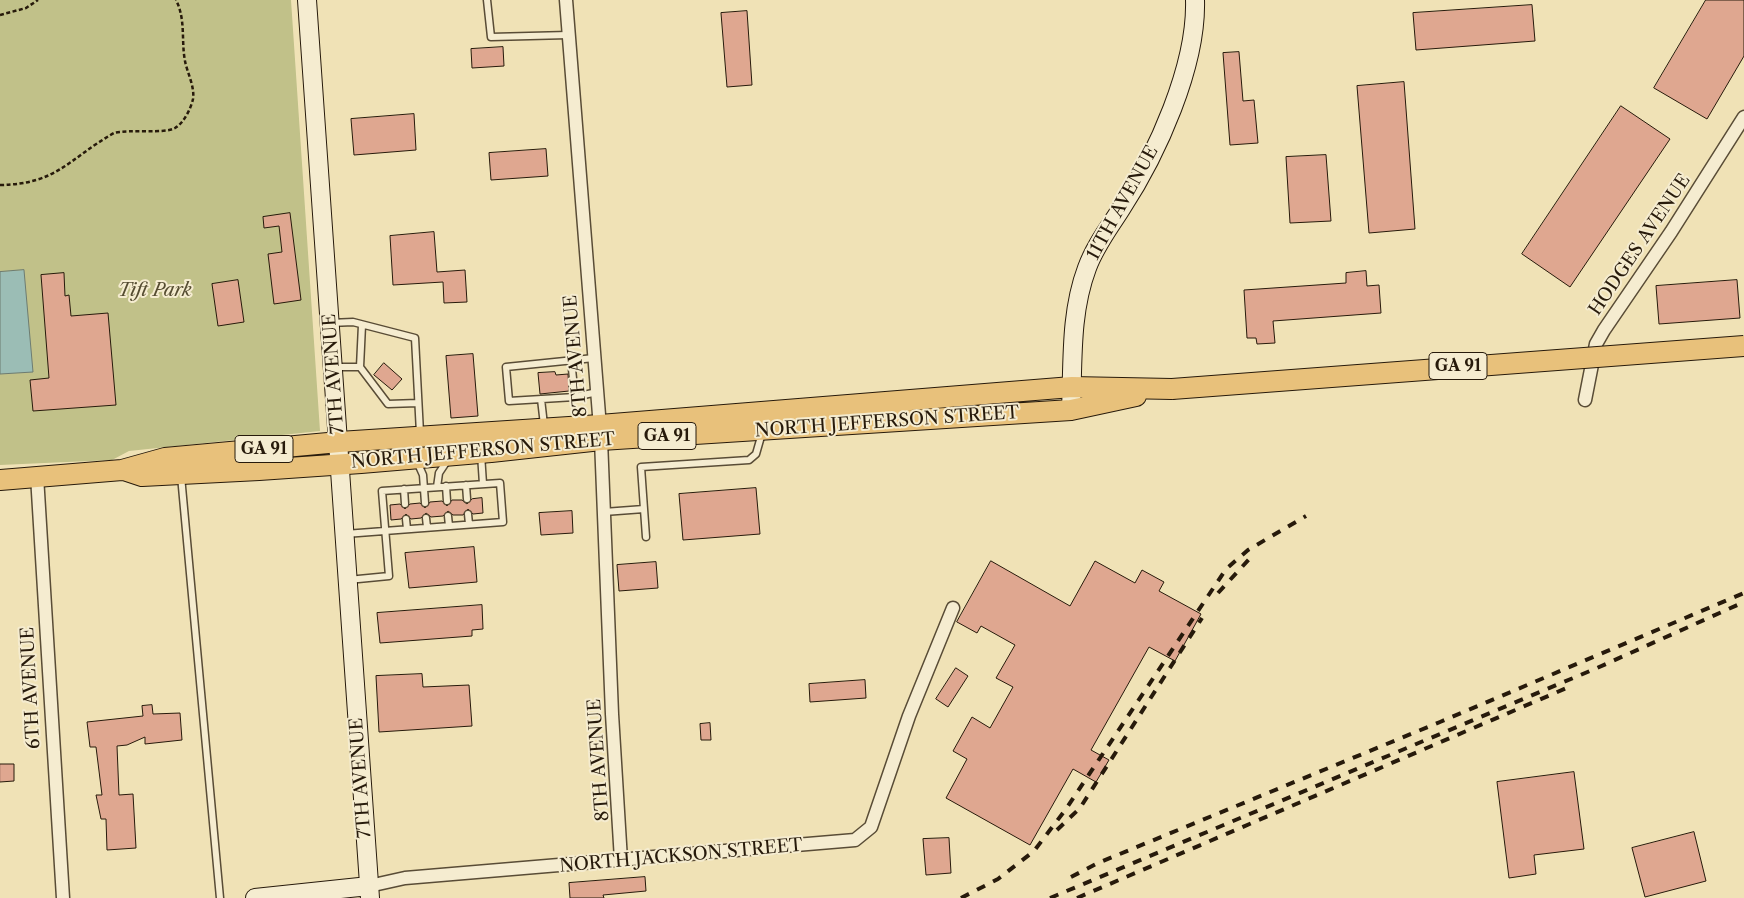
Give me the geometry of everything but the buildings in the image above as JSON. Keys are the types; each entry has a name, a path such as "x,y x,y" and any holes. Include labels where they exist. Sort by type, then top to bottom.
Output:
{"main road":[{"name":"NORTH JEFFERSON STREET","path":"122,470 142,476 339,464 481,453 600,432 1072,387 1172,389 1744,346"},
{"name":"NORTH JEFFERSON STREET","path":"0,480 122,470 165,458 339,442 545,428 600,432 763,430 1071,410 1172,389"}],"street":[{"name":"7TH AVENUE","path":"306,0 370,892"},
{"name":"8TH AVENUE","path":"566,0 600,432 612,714 622,860"},
{"name":"11TH AVENUE","path":"1071,410 1075,310 1082,280 1094,251 1122,208 1155,146 1175,100 1190,46 1195,0"},
{"name":"HODGES AVENUE","path":"1585,400 1596,344 1671,232 1744,117"},
{"name":"6TH AVENUE","path":"37,476 63,898"},
{"name":"NORTH JACKSON STREET","path":"254,898 370,892 405,878 855,840 871,827 909,716 953,608"}],"lane":[{"path":"487,0 491,37 568,35"},
{"path":"330,323 362,324 415,338 420,437"},
{"path":"362,324 360,366 388,404 418,402"},
{"path":"594,358 506,366 509,401 575,397 597,392"},
{"path":"571,360 575,397"},
{"path":"332,367 360,366"},
{"path":"541,399 545,428"},
{"path":"646,537 641,467 749,460 756,454 763,430"},
{"path":"481,453 483,484"},
{"path":"437,487 439,473 445,462 455,455"},
{"path":"404,459 419,466 423,474 425,502"},
{"path":"181,474 220,898"},
{"path":"344,534 385,531 407,529 427,528 468,524 503,522 500,482 382,491 385,531 389,576 347,580"},
{"path":"466,485 467,499"},
{"path":"446,486 446,501"},
{"path":"404,489 405,504"},
{"path":"604,512 644,509"},
{"path":"468,514 468,524"},
{"path":"448,516 448,526"},
{"path":"426,518 427,528"},
{"path":"406,519 407,529"}],"path":[{"path":"0,15 26,8 38,0"},
{"path":"0,185 33,183 50,176 114,133 125,130 174,129 183,121 193,99 184,58 184,31 176,0"}],"green space":[{"name":"Tift Park","path":"0,0 291,0 320,431 129,451 112,460 0,465"}],"water":[{"path":"24,270 33,372 0,374 0,272"}],"railway":[{"path":"961,898 998,879 1034,851 1066,809 1226,569 1248,550 1306,516"},
{"path":"1218,593 1252,556"},
{"path":"1071,877 1098,863 1440,722 1744,593"},
{"path":"1050,898 1597,668 1744,602"},
{"path":"1057,830 1080,808 1202,618"},
{"path":"1077,898 1569,687"}]}
